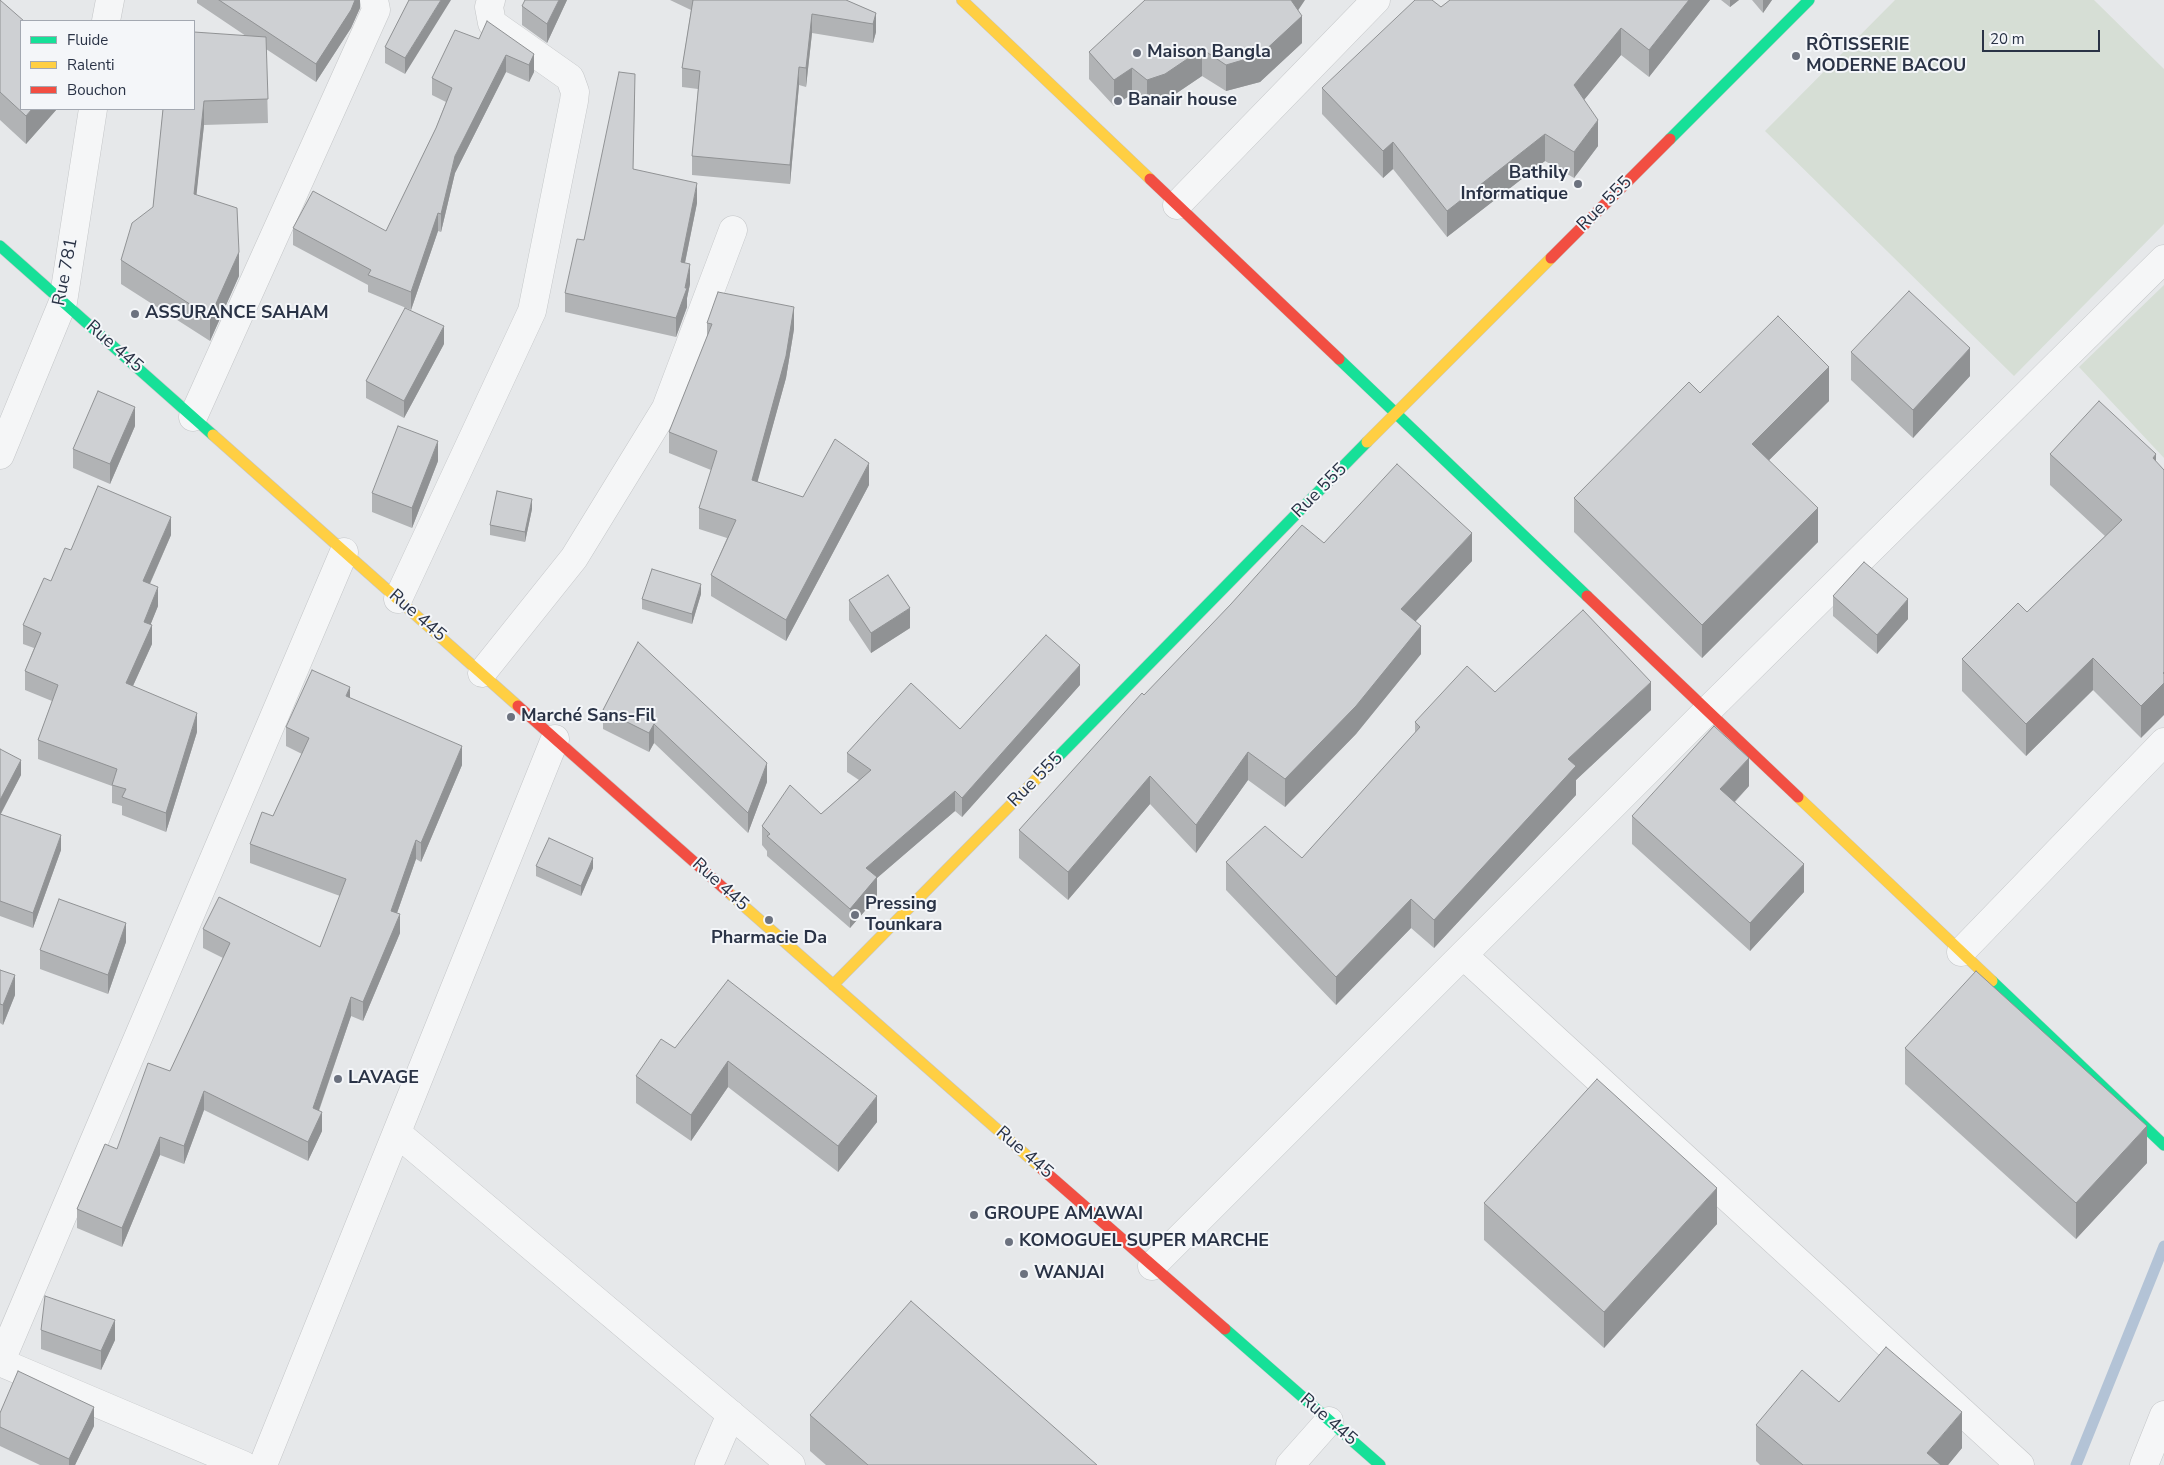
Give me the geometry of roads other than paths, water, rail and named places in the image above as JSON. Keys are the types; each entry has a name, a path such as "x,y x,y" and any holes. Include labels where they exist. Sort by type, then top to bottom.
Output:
{"street":[{"path":"106,20 110,0"},
{"path":"193,417 376,10 374,0"},
{"path":"398,599 532,311 574,101 575,92 570,78 492,23 489,6 491,0"},
{"path":"962,0 2164,1145"},
{"path":"1177,205 1376,0"},
{"name":"Rue 555","path":"833,985 1396,414 1809,0"},
{"name":"Rue 781","path":"0,455 63,302 93,110"},
{"path":"482,673 574,558 666,408 733,230"},
{"name":"Rue 445","path":"0,246 833,985 1380,1465"},
{"path":"1152,1266 1708,710 2164,259"},
{"path":"243,1465 0,1363 344,552"},
{"path":"263,1465 555,739"},
{"path":"1961,952 2164,742"},
{"path":"1463,955 2020,1465"},
{"path":"397,1133 791,1465"},
{"path":"709,1465 731,1414"},
{"path":"2144,1465 2164,1415"},
{"path":"1290,1465 1329,1421"}],"waterway":[{"path":"2076,1465 2164,1246"}],"place":[{"name":"Maison Bangla","path":"1137,53"},
{"name":"RÔTISSERIE MODERNE BACOU","path":"1796,56"},
{"name":"Banair house","path":"1118,101"},
{"name":"Bathily Informatique","path":"1578,184"},
{"name":"ASSURANCE SAHAM","path":"135,314"},
{"name":"Marché Sans-Fil","path":"511,717"},
{"name":"Pressing Tounkara","path":"855,915"},
{"name":"Pharmacie Da","path":"769,920"},
{"name":"LAVAGE","path":"338,1079"},
{"name":"GROUPE AMAWAI","path":"974,1215"},
{"name":"KOMOGUEL SUPER MARCHE","path":"1009,1242"},
{"name":"WANJAI","path":"1024,1274"}]}
